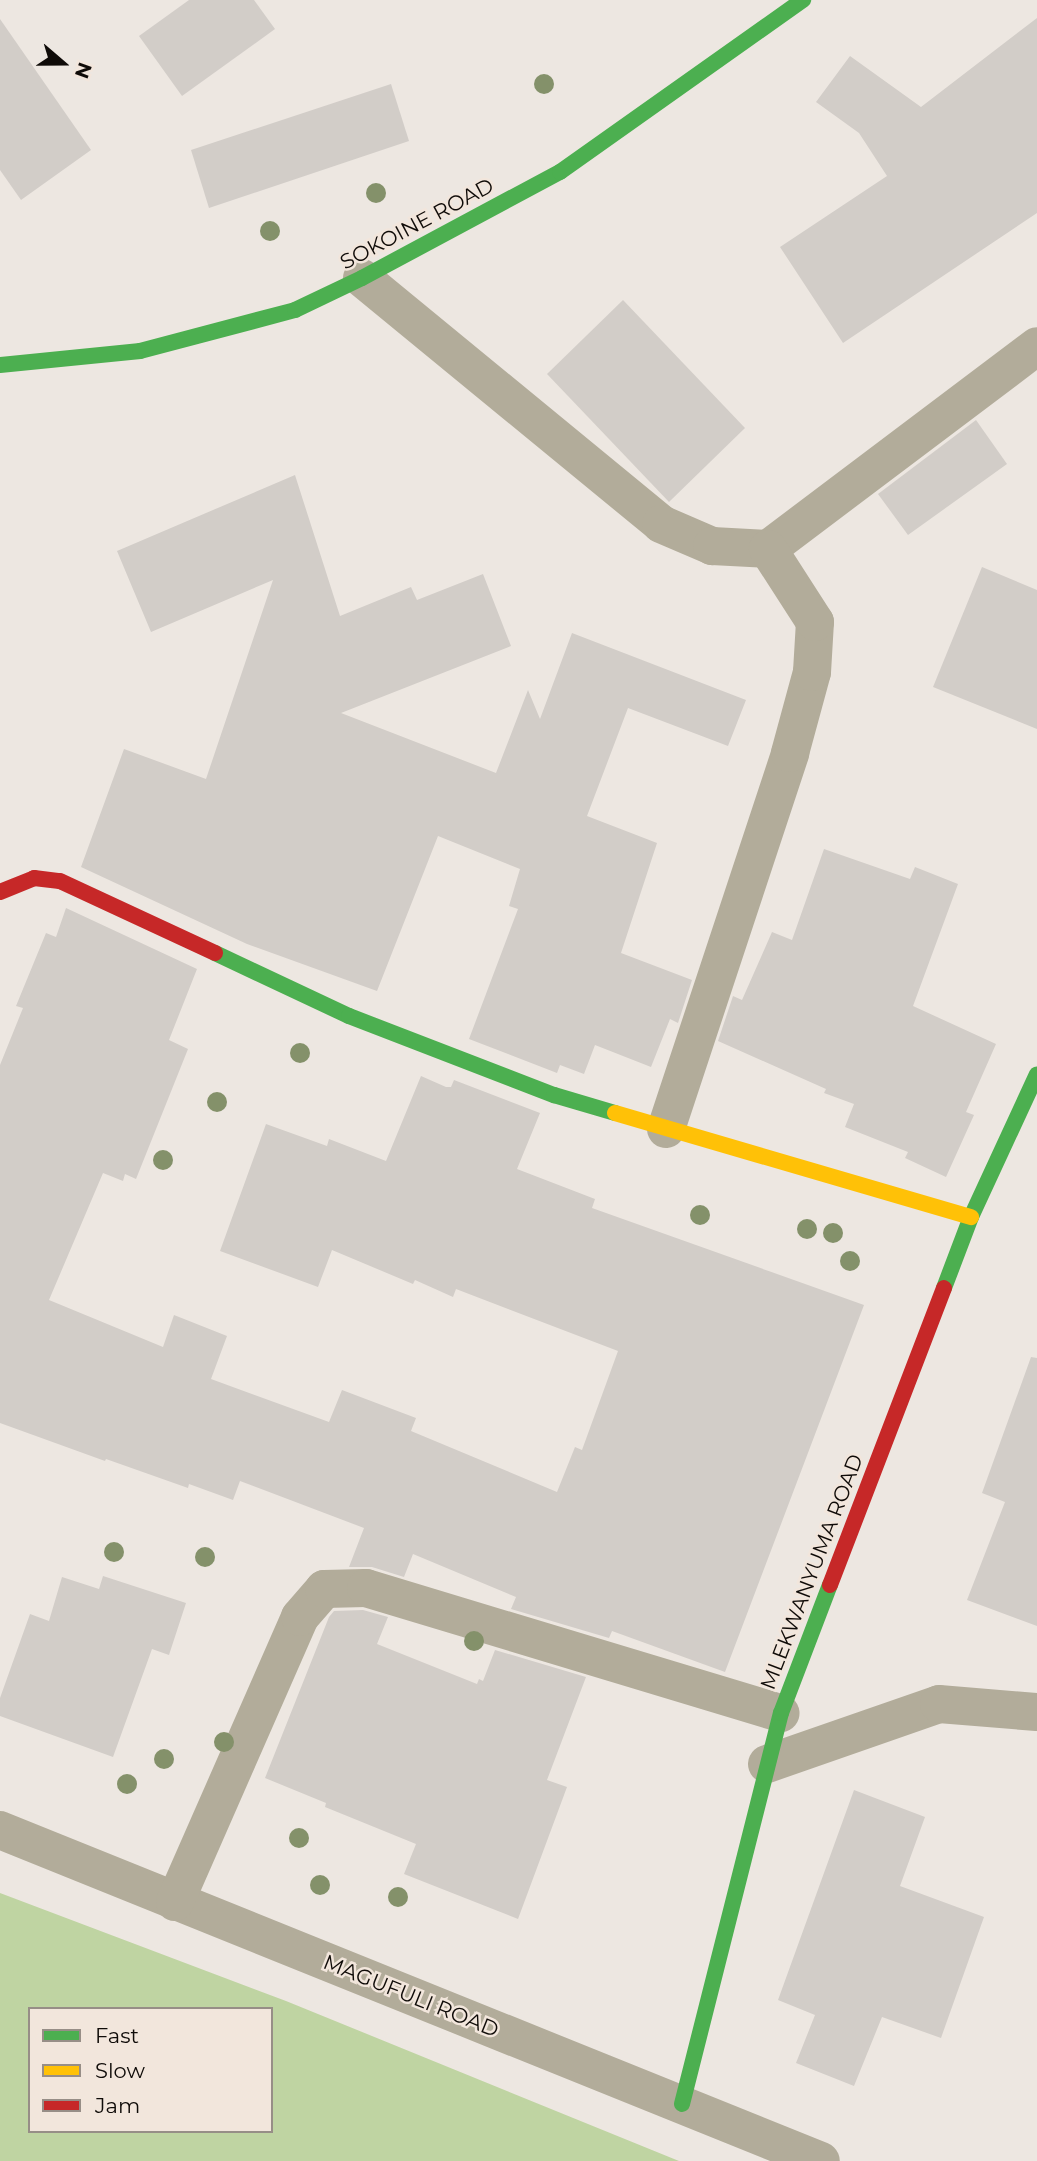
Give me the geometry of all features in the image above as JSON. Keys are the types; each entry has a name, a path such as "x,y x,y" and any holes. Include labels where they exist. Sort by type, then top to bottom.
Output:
{"street":[{"name":"SOKOINE ROAD","path":"0,365 140,351 295,310 362,278 561,172 803,0"},
{"path":"362,278 661,524 712,546 768,549 1037,346"},
{"path":"666,1129 790,753 811,672 815,622 768,549"},
{"path":"0,892 34,878 60,881 349,1016 554,1095 971,1217"},
{"name":"MLEKWANYUMA ROAD","path":"682,2104 781,1713 971,1217 1037,1074"},
{"path":"176,1902 300,1617 324,1589 366,1588 781,1713"},
{"path":"767,1764 939,1704 1037,1712"},
{"name":"MAGUFULI ROAD","path":"0,1830 821,2161"}],"green space":[{"path":"0,1893 286,2001 679,2161 0,2161"}],"building":[{"path":"189,0 254,0 275,29 182,96 139,36"},
{"path":"1037,18 1037,213 843,343 780,247 887,176 859,133 816,102 850,56 921,107"},
{"path":"0,19 91,150 21,200 0,170"},
{"path":"391,84 409,141 209,208 191,150"},
{"path":"623,300 745,428 669,502 547,374"},
{"path":"976,420 1007,464 908,535 878,494"},
{"path":"295,475 340,616 411,587 417,600 483,574 511,646 341,713 496,773 528,690 540,719 572,633 746,700 728,746 628,708 587,816 657,843 621,953 692,980 678,1023 670,1019 651,1067 595,1045 584,1074 560,1065 557,1073 469,1039 518,909 509,906 520,869 438,836 377,991 247,944 81,867 124,749 206,779 273,580 151,632 117,551"},
{"path":"982,567 1037,590 1037,729 933,687"},
{"path":"824,849 910,879 915,867 958,884 913,1006 996,1044 966,1112 974,1115 946,1177 905,1158 908,1152 845,1127 854,1104 824,1093 826,1089 718,1041 733,996 742,1000 772,932 792,940"},
{"path":"66,908 197,969 169,1040 188,1049 136,1179 125,1174 123,1181 103,1173 49,1300 163,1347 174,1315 227,1336 211,1379 329,1422 342,1390 416,1418 411,1431 557,1492 575,1447 582,1450 618,1351 456,1289 453,1297 415,1280 413,1284 332,1250 318,1287 220,1251 266,1124 327,1146 329,1139 386,1161 421,1076 446,1087 451,1087 454,1080 540,1113 517,1169 595,1199 592,1208 864,1305 725,1672 612,1631 609,1638 511,1609 516,1597 413,1554 404,1577 372,1567 349,1567 364,1528 240,1481 233,1500 189,1484 188,1488 106,1459 105,1461 0,1423 0,1065 23,1008 16,1006 46,933 56,937"},
{"path":"1031,1357 1037,1358 1037,1626 967,1600 1005,1502 982,1493"},
{"path":"103,1576 186,1603 169,1655 152,1649 113,1757 0,1716 0,1698 30,1614 49,1621 62,1577 99,1589"},
{"path":"363,1610 388,1617 377,1644 477,1684 479,1679 483,1681 495,1650 586,1677 547,1780 567,1787 518,1919 404,1874 416,1844 325,1807 326,1803 265,1778 329,1617 334,1611"},
{"path":"854,1790 925,1817 900,1886 984,1917 941,2038 882,2017 854,2086 796,2063 815,2015 778,2000"}],"traffic: fast":[{"path":"0,365 140,351 295,310 362,278 560,172 803,0"},
{"path":"215,953 349,1016 554,1095 615,1113"},
{"path":"944,1288 971,1217 1037,1074"},
{"path":"682,2104 781,1713 830,1585"}],"traffic: slow":[{"path":"615,1113 971,1217"}],"traffic: jam":[{"path":"0,892 34,878 60,881 215,953"},
{"path":"830,1585 944,1288"}]}
